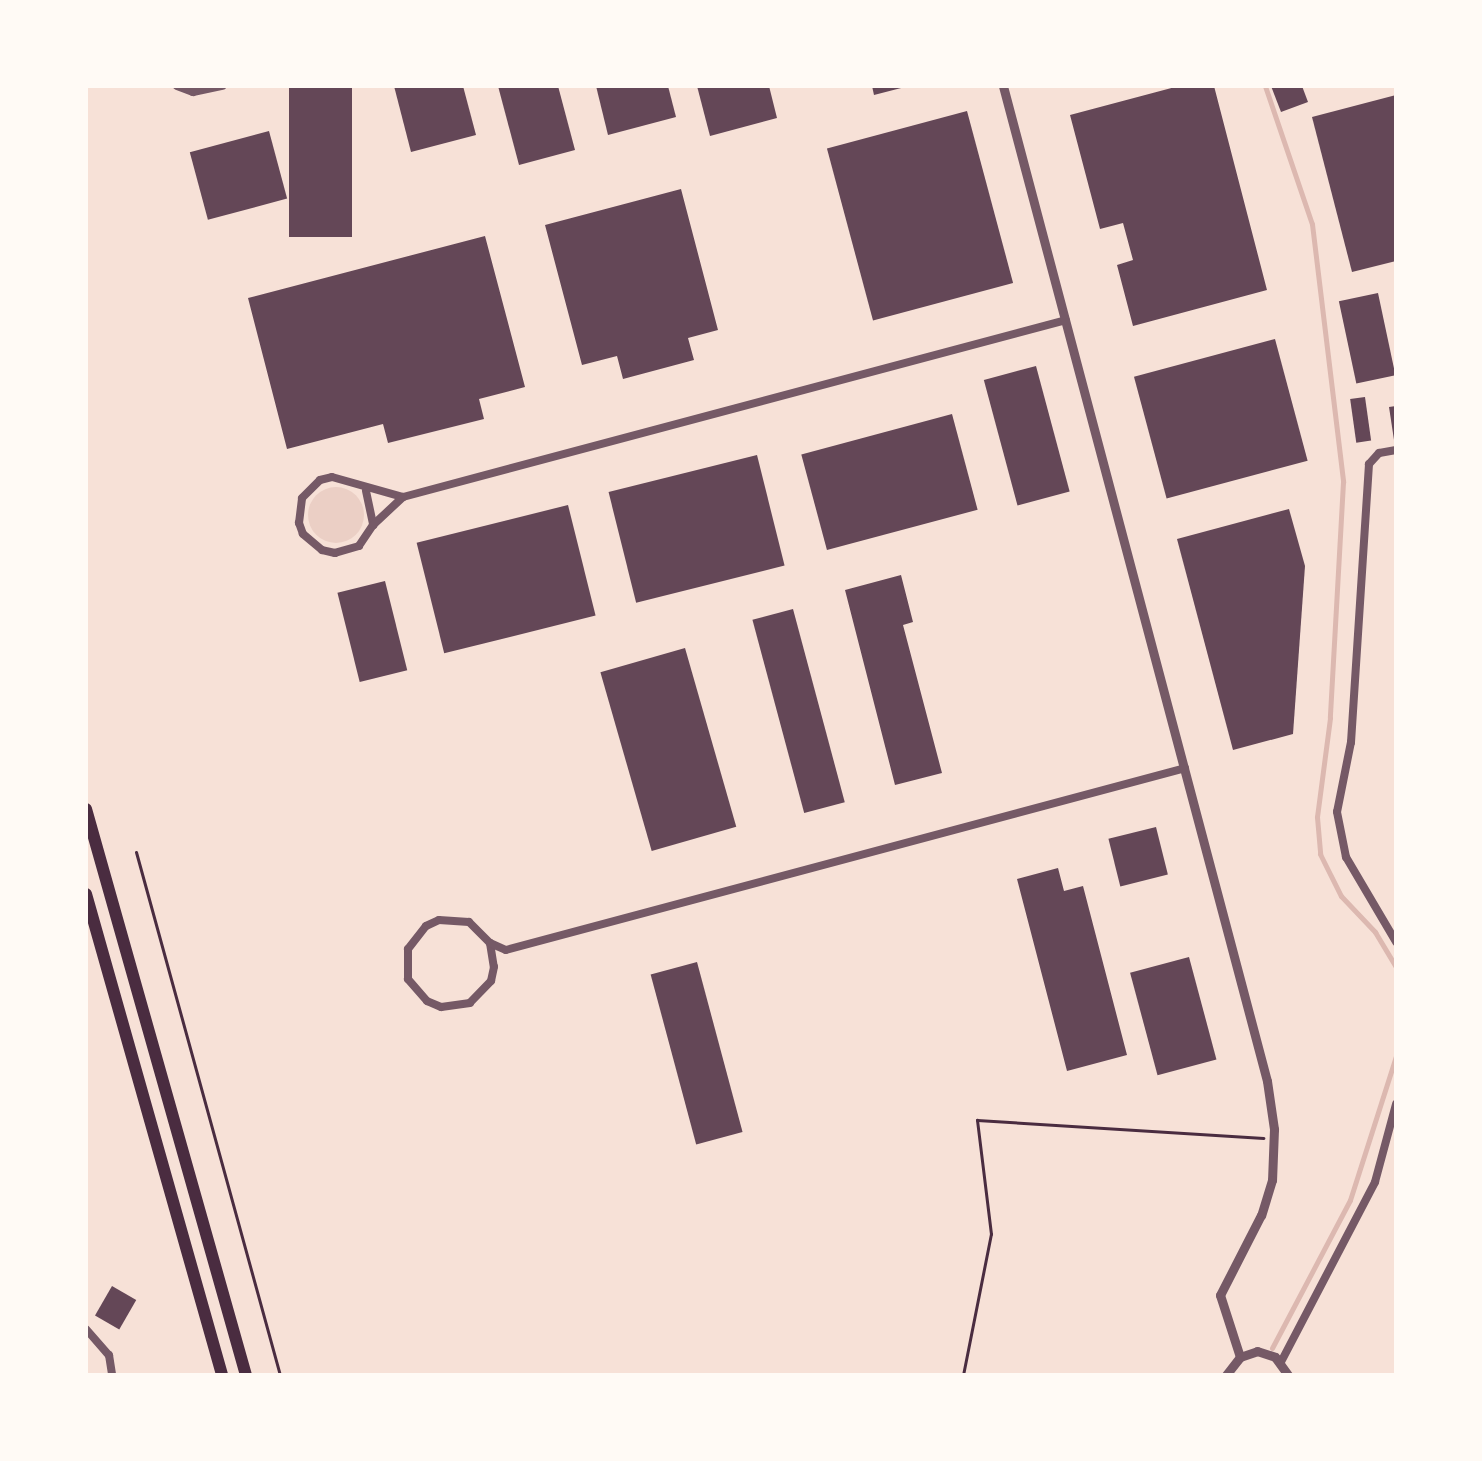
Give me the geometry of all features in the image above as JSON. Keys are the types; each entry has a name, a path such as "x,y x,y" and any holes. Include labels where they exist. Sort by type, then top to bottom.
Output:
{"highway":[{"path":"86,809 246,1375"},
{"path":"86,894 222,1375"}],"street":[{"path":"177,86 193,92 222,86"},
{"path":"1003,86 1257,1036 1275,1139 1267,1199 1220,1295 1235,1340 1244,1355"},
{"path":"403,497 373,525 359,546 335,553 312,544 299,523 302,498 320,480 345,478 366,491 403,497 1066,320"},
{"path":"1396,450 1379,453 1369,464 1351,742 1337,812 1346,857 1396,942"},
{"path":"366,491 372,501 373,525"},
{"path":"506,950 482,994 456,1007 441,1007 416,992 405,964 415,936 439,920 469,922 490,943 506,950 1185,768"},
{"path":"490,943 494,967"},
{"path":"1278,1359 1375,1182 1396,1104"},
{"path":"86,1329 109,1355 112,1375"},
{"path":"1244,1355 1278,1359"},
{"path":"1226,1375 1244,1355"},
{"path":"1278,1359 1288,1375"}],"path":[{"path":"136,852 280,1375"},
{"path":"963,1375 991,1234 985,1152 977,1120 1275,1139"}],"shaded area":[{"path":"336,487 356,495 364,515 356,535 336,543 316,535 308,515 316,495"}],"building":[{"path":"289,86 352,86 352,237 289,237"},
{"path":"394,86 463,86 476,135 411,152"},
{"path":"498,86 558,86 575,150 519,165"},
{"path":"596,86 668,86 676,117 608,135"},
{"path":"697,86 769,86 777,118 710,136"},
{"path":"872,86 905,86 905,87 874,95"},
{"path":"1179,86 1214,86 1267,290 1133,326 1117,265 1133,260 1123,223 1100,229 1070,115"},
{"path":"1271,86 1302,86 1308,102 1281,112"},
{"path":"1396,95 1396,261 1352,272 1312,117"},
{"path":"967,111 1013,283 873,320 827,149"},
{"path":"269,131 287,199 208,220 190,152"},
{"path":"681,189 718,330 688,338 694,360 623,379 617,356 582,365 545,225"},
{"path":"485,236 525,387 479,399 484,419 388,443 383,424 287,449 248,298"},
{"path":"1378,293 1395,375 1356,383 1339,301"},
{"path":"1275,339 1308,461 1167,498 1134,377"},
{"path":"1036,366 1070,492 1017,506 984,380"},
{"path":"1365,397 1371,441 1356,443 1350,399"},
{"path":"1396,406 1396,440 1394,440 1389,407"},
{"path":"952,414 978,510 827,550 801,454"},
{"path":"757,455 785,566 636,603 609,492"},
{"path":"568,505 596,616 444,653 417,543"},
{"path":"1289,509 1305,566 1293,734 1233,750 1177,539"},
{"path":"901,575 913,622 903,625 942,773 895,785 845,590"},
{"path":"385,581 407,670 360,682 337,593"},
{"path":"793,609 845,802 804,813 752,620"},
{"path":"685,648 736,827 652,851 600,672"},
{"path":"1156,827 1168,875 1120,886 1108,839"},
{"path":"1058,868 1064,891 1083,886 1127,1055 1067,1071 1017,879"},
{"path":"1189,957 1216,1059 1158,1075 1130,973"},
{"path":"697,962 743,1132 696,1144 651,974"},
{"path":"112,1286 136,1300 119,1329 95,1315"}],"waterway":[{"path":"1265,86 1312,224 1343,482 1330,718 1317,817 1320,854 1341,896 1375,932 1396,967"},
{"path":"1272,1348 1350,1200 1396,1056"}]}
